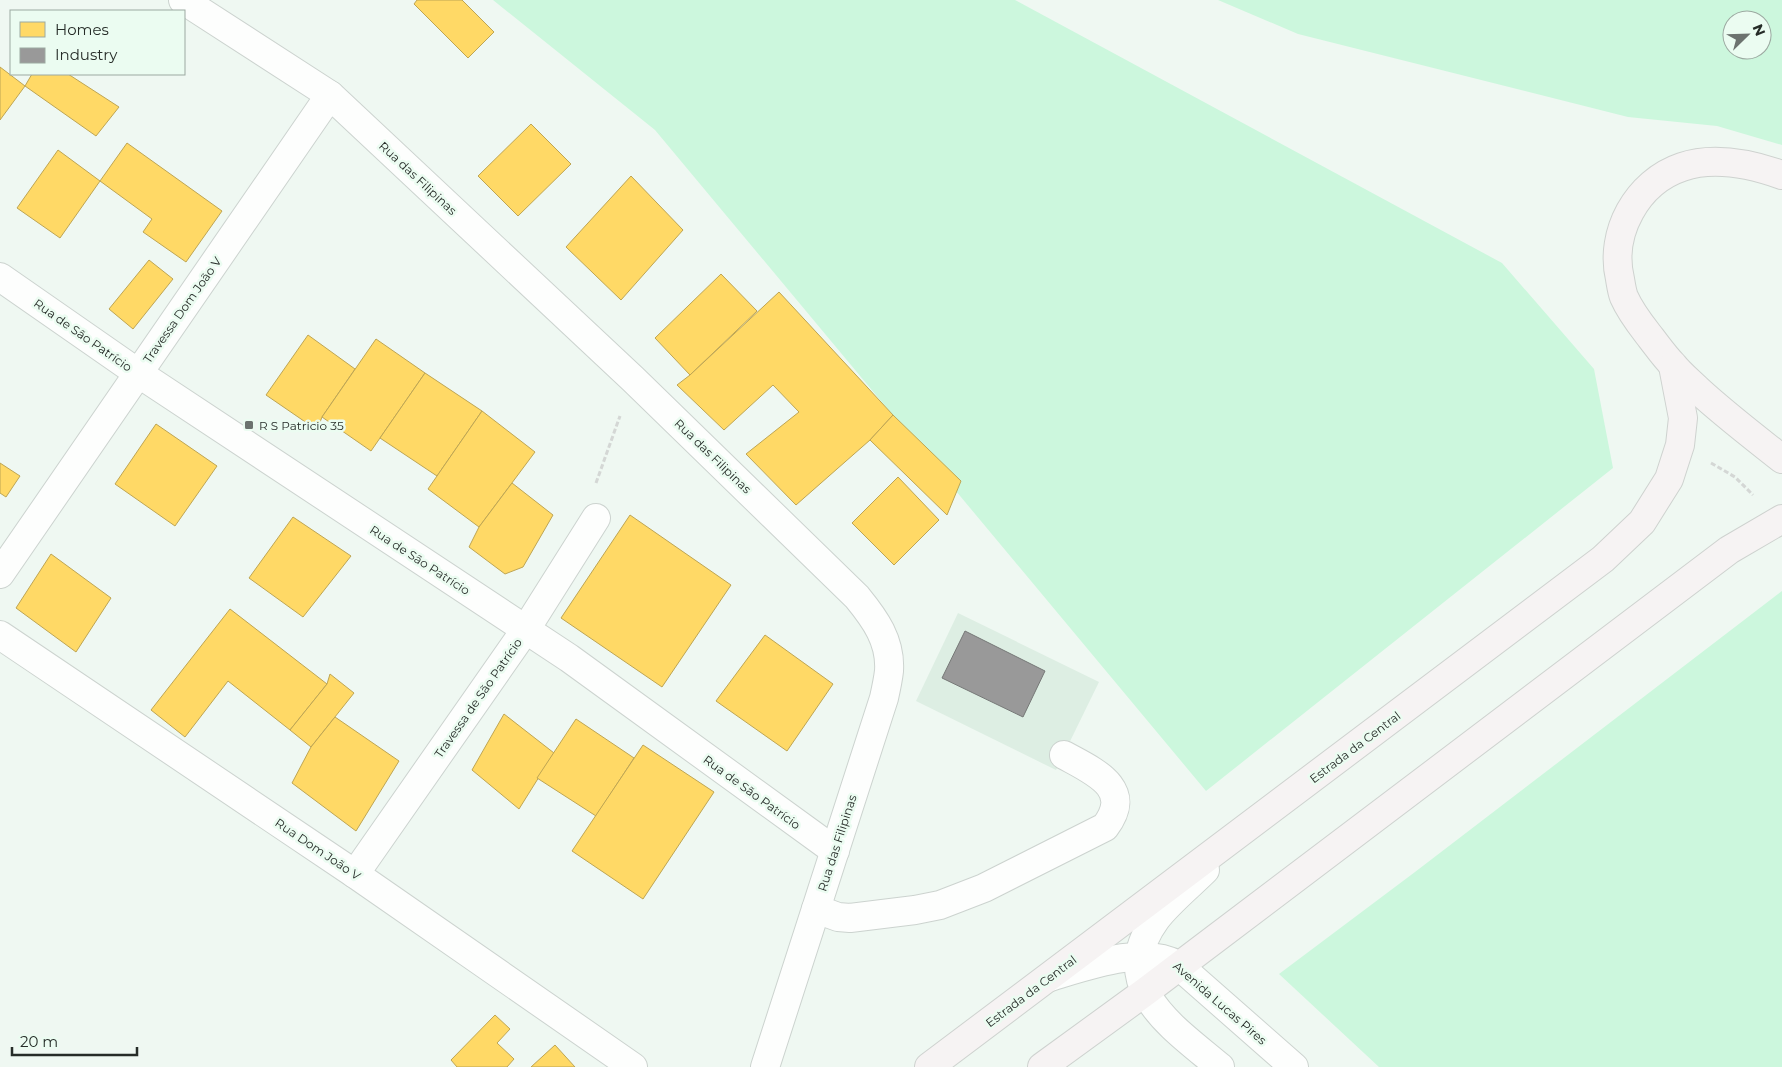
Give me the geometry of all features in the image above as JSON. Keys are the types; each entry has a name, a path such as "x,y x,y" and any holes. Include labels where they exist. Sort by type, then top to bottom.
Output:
{"main road":[{"path":"1782,175 1770,170 1733,162 1704,162 1683,166 1666,173 1647,189 1622,225 1617,266 1623,296 1636,318 1674,366 1730,418 1782,459"},
{"name":"Estrada da Central","path":"929,1067 1603,560 1642,522 1670,479 1680,445 1683,418 1674,366"},
{"path":"1042,1067 1145,992 1178,965 1729,550 1780,519"}],"street":[{"name":"Rua das Filipinas","path":"183,0 330,95 633,379 857,597 876,620 885,638 889,670 884,698 764,1067"},
{"name":"Travessa Dom João V","path":"0,574 330,95"},
{"name":"Rua de São Patrício","path":"0,277 138,373 569,658 835,852"},
{"name":"Travessa de São Patrício","path":"355,874 526,629 596,518"},
{"name":"Rua Dom João V","path":"0,636 355,874 633,1067"},
{"path":"816,909 838,917 850,918 940,905 984,888 1105,827 1114,816 1116,800 1109,783 1064,755"},
{"path":"1220,1067 1165,1021 1154,1008 1145,992 1140,976 1139,956 1144,939 1156,918 1244,831"},
{"name":"Avenida Lucas Pires","path":"1049,977 1098,962 1139,956 1154,956 1170,961 1178,965 1294,1067"}],"path":[{"path":"596,518 594,488 633,379"},
{"path":"1680,445 1735,477 1780,519"}],"shaded area":[{"path":"958,613 1099,682 1056,770 916,701"}],"green space":[{"path":"493,0 1015,0 1502,263 1594,369 1613,468 1206,791 655,130"},
{"path":"1218,0 1782,0 1782,145 1717,126 1628,117 1298,34"},
{"path":"1782,591 1782,1067 1379,1067 1279,974 1415,872"}],"building: Homes":[{"path":"417,0 462,0 494,32 468,58 414,4"},
{"path":"0,67 25,86 0,120"},
{"path":"31,75 70,75 119,107 96,136 25,86"},
{"path":"531,124 571,164 518,216 478,176"},
{"path":"127,143 222,211 186,262 143,232 152,219 100,181"},
{"path":"58,150 100,181 60,238 17,208"},
{"path":"631,176 683,230 621,300 566,247"},
{"path":"149,260 173,279 133,329 109,309"},
{"path":"721,274 757,311 690,375 655,338"},
{"path":"779,292 893,415 870,440 796,505 746,454 799,412 773,385 724,430 677,385"},
{"path":"308,335 355,369 322,417 317,430 266,395"},
{"path":"376,339 425,373 371,451 322,417"},
{"path":"425,373 482,411 437,476 380,438"},
{"path":"482,411 535,452 479,527 428,489"},
{"path":"893,415 961,481 947,515 870,440"},
{"path":"156,424 217,466 175,526 115,484"},
{"path":"0,463 20,476 6,497 0,493"},
{"path":"898,477 939,520 894,565 852,523"},
{"path":"512,483 553,515 523,567 505,574 469,547 479,527"},
{"path":"630,515 731,585 662,687 561,618"},
{"path":"293,517 351,556 303,617 249,578"},
{"path":"51,554 111,598 76,652 16,608"},
{"path":"230,609 327,684 290,730 228,681 185,737 151,710"},
{"path":"765,635 833,684 787,751 716,701"},
{"path":"330,674 354,693 311,747 290,730 327,684"},
{"path":"504,714 554,753 519,809 472,770"},
{"path":"335,717 399,761 356,831 292,783 311,747"},
{"path":"576,719 634,758 596,816 537,778"},
{"path":"643,745 714,792 643,899 572,851"},
{"path":"495,1015 510,1029 497,1043 514,1059 507,1067 457,1067 451,1060"},
{"path":"555,1045 575,1067 531,1067"}],"building: Industry":[{"path":"965,631 1045,671 1023,717 942,678"}],"place":[{"name":"R S Patricio 35","path":"249,425"}]}
